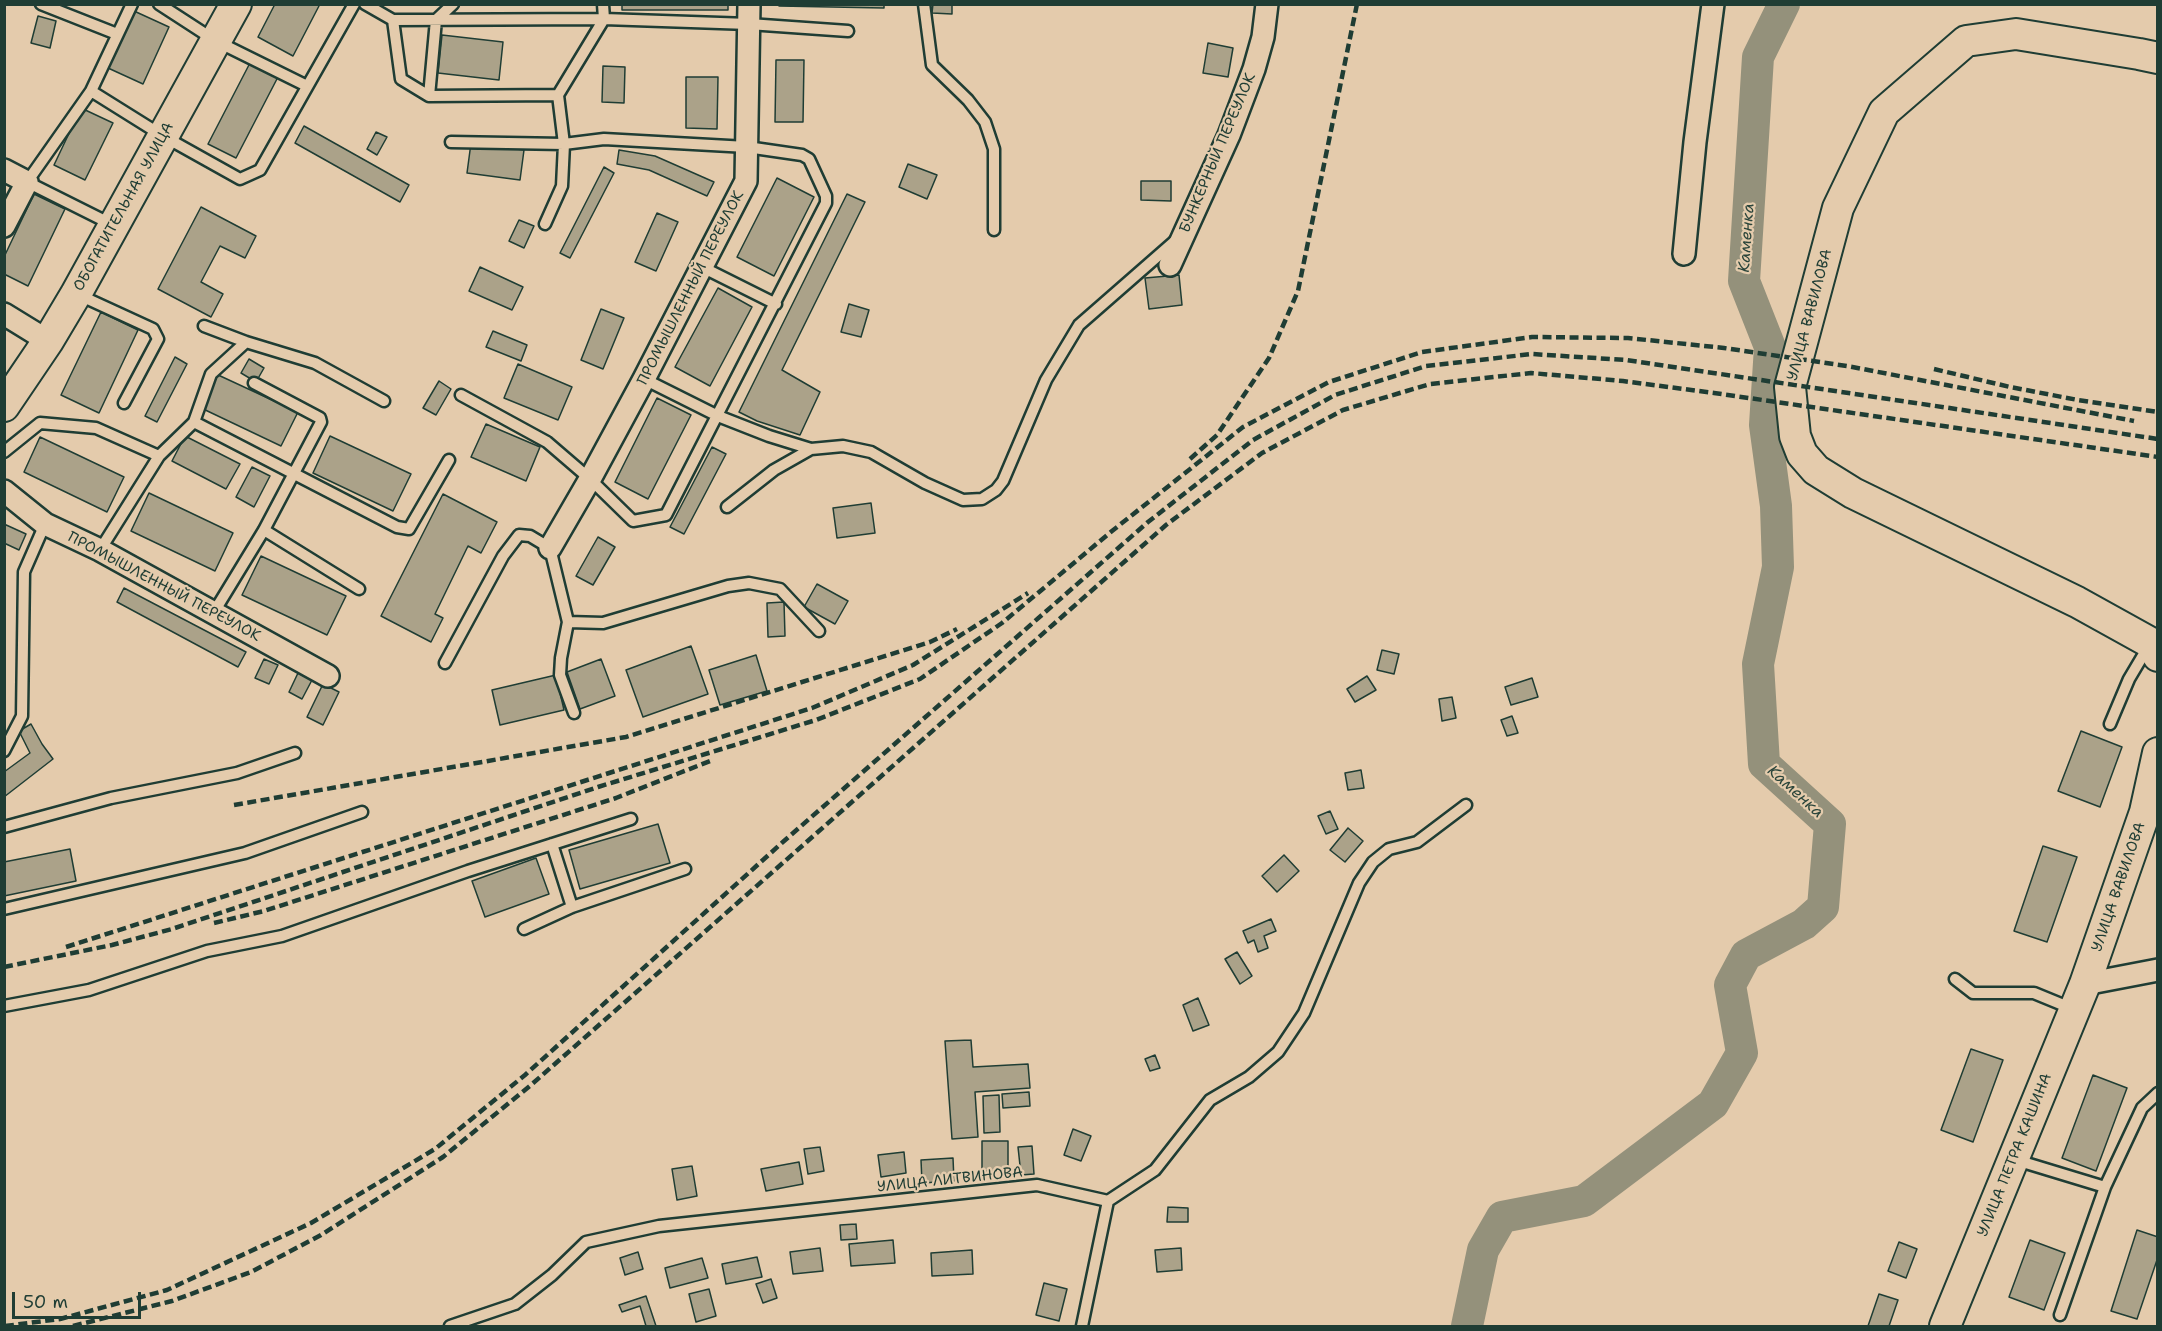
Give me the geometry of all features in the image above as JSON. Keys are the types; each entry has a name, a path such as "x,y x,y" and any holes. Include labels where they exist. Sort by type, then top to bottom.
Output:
{"main road":[{"name":"ОБОГАТИТЕЛЬНАЯ УЛИЦА","path":"4,406 76,294 236,4"},
{"name":"УЛИЦА ВАВИЛОВА","path":"2155,645 2077,603 1853,493 1816,470 1802,454 1795,436 1790,387 1838,208 1884,112 1966,41 2016,34 2157,58"},
{"name":"УЛИЦА ВАВИЛОВА","path":"2080,997 2151,812 2157,753"},
{"name":"УЛИЦА ПЕТРА КАШИНА","path":"1945,1326 2080,997"}],"street":[{"name":"БУНКЕРНЫЙ ПЕРЕУЛОК","path":"1170,265 1229,135 1254,69 1263,37 1267,4"},
{"path":"1684,254 1695,142 1713,4"},
{"name":"ПРОМЫШЛЕННЫЙ ПЕРЕУЛОК","path":"550,548 644,379 746,182 749,14"},
{"path":"4,170 27,182 4,226"},
{"path":"4,314 48,340"},
{"name":"ПРОМЫШЛЕННЫЙ ПЕРЕУЛОК","path":"4,491 45,524 100,550 328,676"},
{"path":"2080,997 2157,970"}],"lane":[{"path":"41,4 117,34"},
{"path":"113,226 27,182 91,91 132,4"},
{"path":"159,4 216,41 307,86"},
{"path":"91,91 240,179 260,170 354,4"},
{"path":"365,4 393,20 603,19 749,14 848,31"},
{"path":"429,96 436,20 453,4"},
{"path":"545,224 562,186 564,144 558,95 603,19 603,4"},
{"path":"924,4 932,65 968,100 985,122 994,148 994,230"},
{"path":"393,20 401,79 429,96 558,95"},
{"path":"451,142 564,144 604,139 747,147 802,155 809,159 826,196 826,203 776,304 666,515 633,521 590,479 547,442 461,395"},
{"path":"644,379 718,416 769,436 811,449 843,446 871,452 925,483 963,500 982,499 996,490 1003,481 1046,380 1079,325 1186,231"},
{"path":"702,267 776,304"},
{"path":"76,294 153,330 158,339 124,403"},
{"path":"204,326 246,342 315,363 384,402"},
{"path":"100,550 159,456 194,422 211,374 246,342"},
{"path":"214,612 264,530 321,422 320,418 254,383"},
{"path":"194,422 397,527 409,529 449,460"},
{"path":"4,452 40,423 96,428 159,456"},
{"path":"727,507 774,470 811,449"},
{"path":"4,751 22,716 24,572 45,524"},
{"path":"264,530 359,589"},
{"path":"445,663 503,556 519,535 530,536 550,548 568,622 560,675 574,713"},
{"path":"568,622 603,623 728,586 748,583 780,589 819,631"},
{"path":"2110,724 2129,680 2155,645"},
{"path":"4,827 111,798 237,773 295,753"},
{"path":"1082,1326 1108,1201 1155,1170 1210,1100 1249,1077 1278,1052 1304,1013 1359,884 1373,862 1389,849 1417,842 1466,805"},
{"path":"4,909 245,853 362,812"},
{"path":"4,1006 89,990 207,951 282,936 456,874 631,819"},
{"path":"552,844 572,907"},
{"path":"524,929 572,907 685,868"},
{"path":"1955,979 1973,993 2034,993 2080,997"},
{"path":"2060,1315 2105,1187 2142,1108 2157,1093"},
{"path":"2014,1159 2105,1187"},
{"name":"УЛИЦА ЛИТВИНОВА","path":"450,1326 515,1304 552,1275 586,1242 659,1226 1037,1185 1108,1201"}],"building":[{"path":"275,4 320,4 293,56 258,37"},
{"path":"622,4 728,4 728,10 622,10"},
{"path":"779,4 884,4 884,8 779,6"},
{"path":"933,4 952,4 952,14 932,13"},
{"path":"134,11 169,27 143,84 108,68"},
{"path":"38,16 56,21 50,48 31,43"},
{"path":"442,35 503,42 499,80 438,73"},
{"path":"1208,43 1233,48 1228,77 1203,73"},
{"path":"776,60 804,60 803,122 775,122"},
{"path":"251,61 279,75 236,158 208,144"},
{"path":"603,66 625,67 624,103 602,102"},
{"path":"686,77 718,77 717,129 686,128"},
{"path":"81,108 113,123 85,180 54,165"},
{"path":"304,126 409,185 400,202 295,143"},
{"path":"376,132 387,137 377,155 367,149"},
{"path":"471,143 524,150 520,180 467,173"},
{"path":"619,150 655,156 714,182 707,196 649,170 617,164"},
{"path":"908,164 937,175 927,199 899,187"},
{"path":"604,167 614,173 570,258 560,253"},
{"path":"777,178 814,197 774,276 737,257"},
{"path":"1141,181 1171,181 1171,201 1141,200"},
{"path":"34,194 65,209 28,286 4,274 4,257"},
{"path":"847,194 865,202 782,370 820,392 800,435 757,421 739,412"},
{"path":"201,207 256,236 245,258 220,246 201,282 223,294 211,317 158,289"},
{"path":"657,213 678,222 656,271 635,262"},
{"path":"519,220 534,226 524,248 509,241"},
{"path":"480,267 523,287 512,310 469,291"},
{"path":"1179,275 1182,305 1149,309 1145,278"},
{"path":"718,288 752,307 710,386 675,367"},
{"path":"849,304 869,310 861,337 841,332"},
{"path":"601,309 624,318 603,369 581,360"},
{"path":"101,312 138,330 99,413 61,395"},
{"path":"493,331 527,345 521,361 486,347"},
{"path":"175,357 187,364 157,422 145,416"},
{"path":"249,359 264,368 256,382 241,373"},
{"path":"518,364 572,387 558,420 504,398"},
{"path":"216,374 298,412 281,446 199,407"},
{"path":"439,381 451,389 436,415 423,408"},
{"path":"657,398 691,415 648,499 615,482"},
{"path":"486,424 540,447 526,481 471,457"},
{"path":"185,436 240,464 226,489 172,461"},
{"path":"330,436 411,474 393,511 313,473"},
{"path":"40,437 124,477 107,512 24,472"},
{"path":"712,447 726,454 684,534 670,527"},
{"path":"252,467 270,476 254,507 236,497"},
{"path":"149,493 233,533 215,571 131,531"},
{"path":"443,494 497,522 481,553 468,546 435,614 443,618 431,642 381,616"},
{"path":"871,503 875,533 837,538 833,508"},
{"path":"4,524 26,534 19,550 4,543"},
{"path":"598,537 615,547 593,585 576,576"},
{"path":"261,556 346,596 327,635 242,595"},
{"path":"817,584 848,601 835,624 804,607"},
{"path":"124,588 246,652 238,667 117,602"},
{"path":"784,602 785,636 768,637 767,603"},
{"path":"691,646 708,694 643,717 626,670"},
{"path":"1382,650 1399,654 1394,674 1377,670"},
{"path":"756,655 767,691 720,705 709,670"},
{"path":"264,659 278,665 269,684 255,678"},
{"path":"601,659 615,696 580,709 567,672"},
{"path":"298,673 312,680 302,699 289,692"},
{"path":"556,675 564,710 500,725 492,690"},
{"path":"1367,676 1376,690 1355,702 1347,689"},
{"path":"1532,678 1538,697 1511,705 1505,687"},
{"path":"323,684 339,692 323,725 307,717"},
{"path":"1452,697 1456,718 1442,721 1439,699"},
{"path":"1512,716 1518,733 1507,736 1501,720"},
{"path":"31,724 53,759 4,797 4,772 30,753 19,731"},
{"path":"2081,731 2122,747 2100,807 2058,791"},
{"path":"1361,770 1364,788 1348,790 1345,773"},
{"path":"1330,811 1338,829 1326,834 1318,816"},
{"path":"658,824 670,863 580,889 569,850"},
{"path":"1348,828 1363,841 1345,862 1330,850"},
{"path":"2043,846 2077,857 2047,942 2014,931"},
{"path":"70,849 76,881 4,896 4,862"},
{"path":"1284,855 1299,871 1277,892 1262,876"},
{"path":"536,858 549,894 485,917 472,881"},
{"path":"1271,919 1276,931 1264,936 1268,948 1258,952 1254,940 1248,943 1243,931"},
{"path":"1237,952 1252,976 1240,984 1225,959"},
{"path":"1198,998 1209,1025 1193,1031 1183,1005"},
{"path":"971,1040 973,1067 1028,1064 1030,1088 975,1092 978,1137 952,1139 945,1041"},
{"path":"1971,1049 2003,1060 1973,1142 1941,1130"},
{"path":"1155,1055 1160,1068 1150,1071 1145,1059"},
{"path":"2093,1075 2127,1088 2096,1171 2062,1158"},
{"path":"1029,1092 1030,1106 1003,1108 1002,1094"},
{"path":"999,1095 1000,1132 984,1133 983,1096"},
{"path":"1073,1129 1091,1136 1081,1161 1064,1155"},
{"path":"982,1141 1008,1141 1008,1171 982,1171"},
{"path":"1032,1146 1034,1174 1021,1175 1018,1147"},
{"path":"820,1147 824,1171 808,1174 804,1149"},
{"path":"904,1152 906,1173 881,1177 878,1155"},
{"path":"953,1158 954,1181 922,1183 921,1160"},
{"path":"799,1162 803,1184 766,1191 761,1169"},
{"path":"692,1166 697,1196 677,1200 672,1169"},
{"path":"1168,1207 1188,1208 1188,1222 1167,1222"},
{"path":"856,1224 857,1239 841,1240 840,1225"},
{"path":"2137,1230 2158,1237 2158,1257 2137,1319 2111,1311"},
{"path":"893,1240 895,1263 851,1266 849,1244"},
{"path":"2030,1240 2065,1253 2044,1310 2009,1297"},
{"path":"1899,1242 1917,1249 1906,1278 1888,1271"},
{"path":"820,1248 823,1271 793,1274 790,1252"},
{"path":"1181,1248 1182,1270 1157,1272 1155,1250"},
{"path":"972,1250 973,1274 932,1276 931,1253"},
{"path":"638,1252 643,1269 625,1275 620,1258"},
{"path":"757,1257 762,1277 726,1284 722,1264"},
{"path":"702,1258 708,1278 670,1288 665,1268"},
{"path":"771,1279 777,1298 763,1303 756,1284"},
{"path":"1044,1283 1067,1289 1059,1321 1036,1315"},
{"path":"709,1289 716,1316 696,1322 689,1294"},
{"path":"1879,1294 1898,1300 1889,1326 1868,1326"},
{"path":"646,1296 656,1326 646,1326 640,1306 622,1312 619,1305"}],"waterway":[{"name":"Каменка","path":"1467,1326 1483,1250 1502,1217 1584,1201 1713,1104 1742,1053 1730,985 1746,955 1804,924 1823,907 1830,824 1764,764 1758,664 1778,567 1776,506 1765,425 1770,347 1744,281 1758,57 1784,4"}],"railway":[{"path":"1190,459 1217,435 1269,358 1298,291 1357,4"},
{"path":"4,967 112,945 172,929 598,787 816,720 920,679 1002,623 1112,531 1243,427 1329,382 1422,352 1532,337 1628,338 1724,348 1847,366 2134,421"},
{"path":"5,1326 60,1319 167,1290 311,1223 435,1149 525,1075 784,841 1148,522 1253,440 1335,395 1426,366 1532,354 1626,360 2158,439"},
{"path":"1934,369 2010,387 2158,412"},
{"path":"73,1326 172,1301 251,1272 321,1235 443,1157 531,1085 1166,525 1262,453 1343,410 1430,384 1531,373 1623,381 1714,393 2158,457"},
{"path":"66,947 812,708 913,665 1028,593"},
{"path":"234,805 626,737 930,642 957,629"},
{"path":"214,923 264,911 616,798 710,761"}]}
